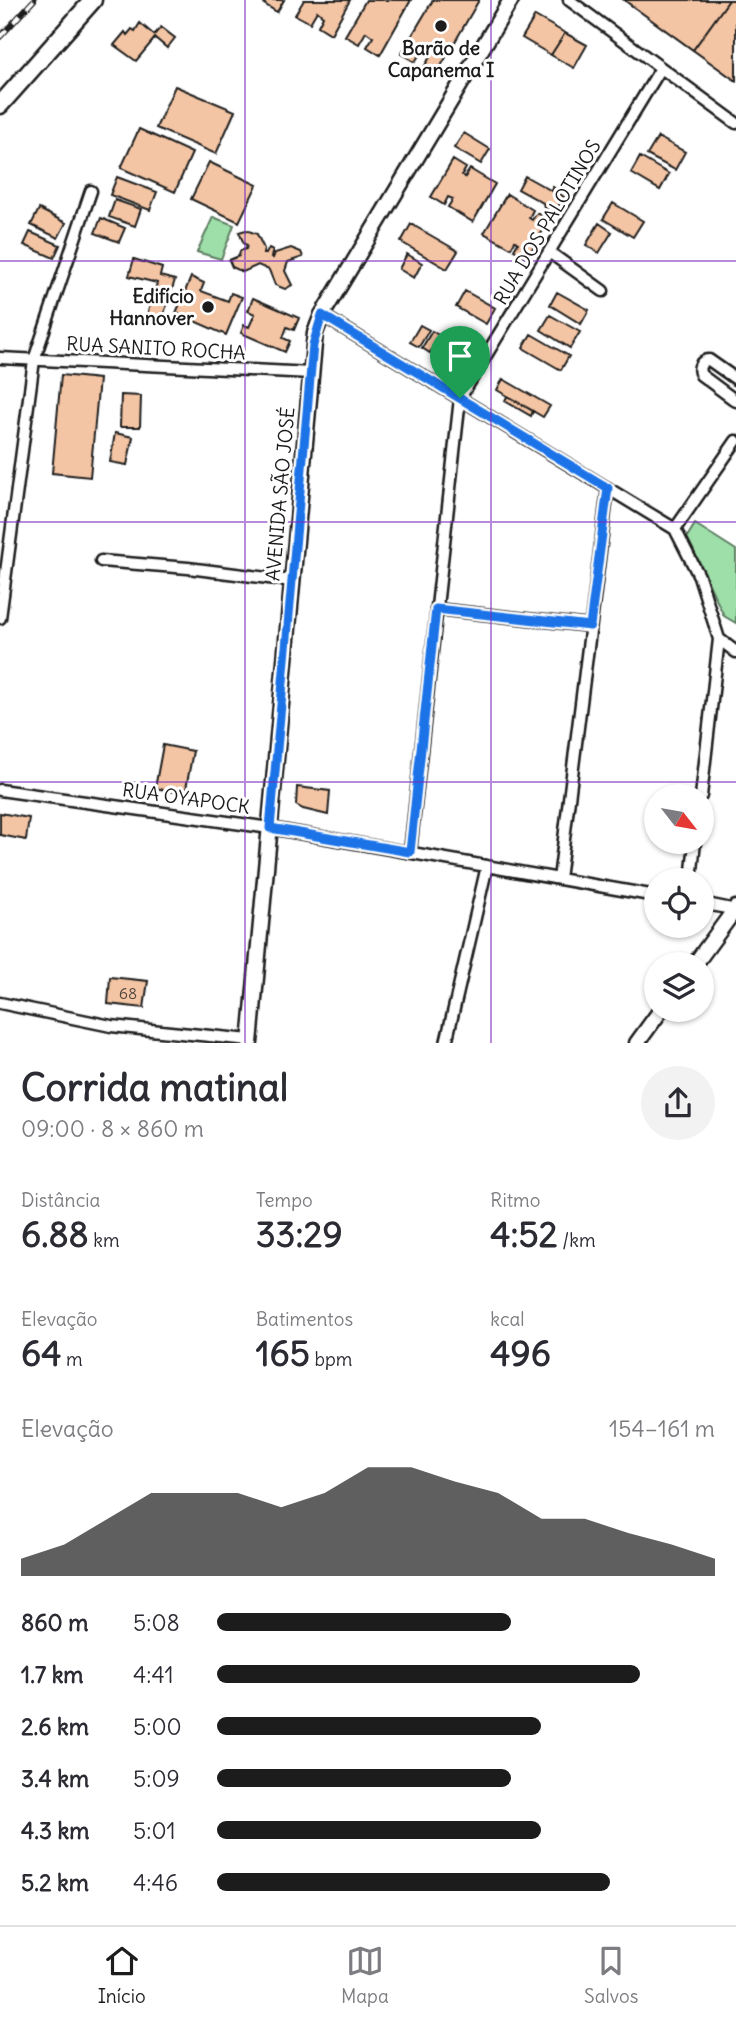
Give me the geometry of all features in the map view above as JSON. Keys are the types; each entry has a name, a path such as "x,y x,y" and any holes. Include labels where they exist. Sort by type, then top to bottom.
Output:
{"main road":[{"path":"0,105 93,0"}],"street":[{"name":"AVENIDA SÃO JOSÉ","path":"250,1042 315,333 322,315 511,0"},
{"path":"569,0 736,123"},
{"name":"RUA DOS PALOTINOS","path":"410,852 460,398 662,68"},
{"path":"0,618 34,360 90,191"},
{"path":"549,252 603,291"},
{"path":"322,315 675,529 699,576 719,639 702,784"},
{"name":"RUA SANITO ROCHA","path":"0,358 311,373"},
{"path":"736,379 709,360 699,366 701,375 736,401"},
{"path":"675,529 736,442"},
{"path":"559,879 608,488"},
{"path":"101,561 292,581"},
{"path":"436,609 590,626"},
{"path":"719,639 736,652"},
{"name":"RUA OYAPOCK","path":"0,790 270,828 644,894"},
{"path":"446,1043 487,866"},
{"path":"704,952 736,909 714,906"},
{"path":"0,1003 111,1026 250,1042"},
{"path":"637,1043 652,1022"}],"green space":[{"path":"213,217 234,225 221,259 197,252"},
{"path":"695,524 736,550 736,623 724,616 687,537"}],"building":[{"path":"267,0 284,0 277,12 264,4"},
{"path":"304,0 350,0 331,34 318,26 323,16 317,11 310,23 295,15"},
{"path":"366,0 411,0 380,55 367,47 373,37 366,32 359,44 345,36"},
{"name":"Barão de Capanema I","path":"433,0 479,0 437,73 424,67 430,57 421,52 415,62 401,54"},
{"path":"624,0 729,0 693,50"},
{"path":"729,0 736,0 736,81 693,50"},
{"path":"535,16 565,33 551,55 522,38"},
{"path":"140,23 154,35 161,27 175,38 167,48 155,38 136,61 114,45 125,32 127,35 132,29 135,31"},
{"path":"565,33 587,45 574,68 551,55"},
{"path":"175,86 235,111 216,154 156,128"},
{"path":"139,129 192,153 175,192 121,168"},
{"path":"464,133 490,149 481,164 454,148"},
{"path":"658,137 685,152 675,170 647,155"},
{"path":"640,157 669,174 660,190 631,173"},
{"path":"453,160 466,168 462,175 465,177 470,169 495,184 473,222 448,207 453,199 448,197 444,205 431,197"},
{"path":"209,162 257,185 239,222 191,199"},
{"path":"525,176 552,191 553,187 561,192 564,197 554,213 544,207 543,203 518,189"},
{"path":"117,177 157,192 150,210 110,195"},
{"path":"507,194 533,210 529,218 532,220 537,213 549,220 527,258 514,250 518,243 515,241 511,248 484,233"},
{"path":"115,200 141,209 135,226 109,217"},
{"path":"613,203 643,221 633,237 603,219"},
{"path":"39,209 66,223 58,238 31,225"},
{"path":"101,218 125,228 119,242 95,233"},
{"path":"599,223 612,232 599,253 586,245"},
{"path":"411,224 458,251 447,269 401,242"},
{"path":"246,230 257,234 264,249 263,254 266,254 269,248 273,250 273,258 275,253 291,248 301,252 303,257 288,262 285,271 292,285 285,289 275,285 269,270 258,265 243,272 232,267 229,260 246,249 247,245 239,232"},
{"path":"30,232 60,245 54,258 24,245"},
{"path":"407,254 422,263 414,278 399,269"},
{"path":"134,259 162,268 160,276 175,280 161,323 145,321 157,283 129,276"},
{"name":"Edifício Hannover","path":"191,277 204,283 201,291 228,301 231,293 242,297 226,335 176,313"},
{"path":"465,291 495,308 486,324 456,307"},
{"path":"557,292 589,310 581,324 550,305"},
{"path":"253,298 299,318 294,330 287,327 283,338 290,341 285,352 241,333 244,325 249,327 255,314 248,311"},
{"path":"550,315 580,332 570,348 541,330"},
{"path":"420,325 429,330 419,347 410,342"},
{"path":"432,331 440,336 430,353 422,348"},
{"path":"531,334 569,356 561,370 523,348"},
{"path":"442,339 451,344 441,360 433,355"},
{"path":"454,344 463,349 453,366 445,361"},
{"path":"61,375 99,379 90,477 52,473"},
{"path":"503,379 550,406 543,417 497,390"},
{"path":"121,395 141,396 140,427 120,427"},
{"path":"507,396 533,411 531,416 505,401"},
{"path":"115,433 133,437 127,465 110,462"},
{"path":"163,745 193,751 185,794 155,788"},
{"path":"297,787 330,791 328,815 296,805"},
{"path":"0,813 29,818 26,840 0,835"},
{"path":"110,977 148,981 144,1008 108,1004"}],"railway":[{"path":"0,37 34,0"}],"place":[{"name":"Barão de Capanema I","path":"441,26"},
{"name":"Edifício Hannover","path":"208,307"}],"route":[{"path":"322,315 460,398 608,488 590,626 436,609 410,852 270,828 313,345 322,315"}]}
